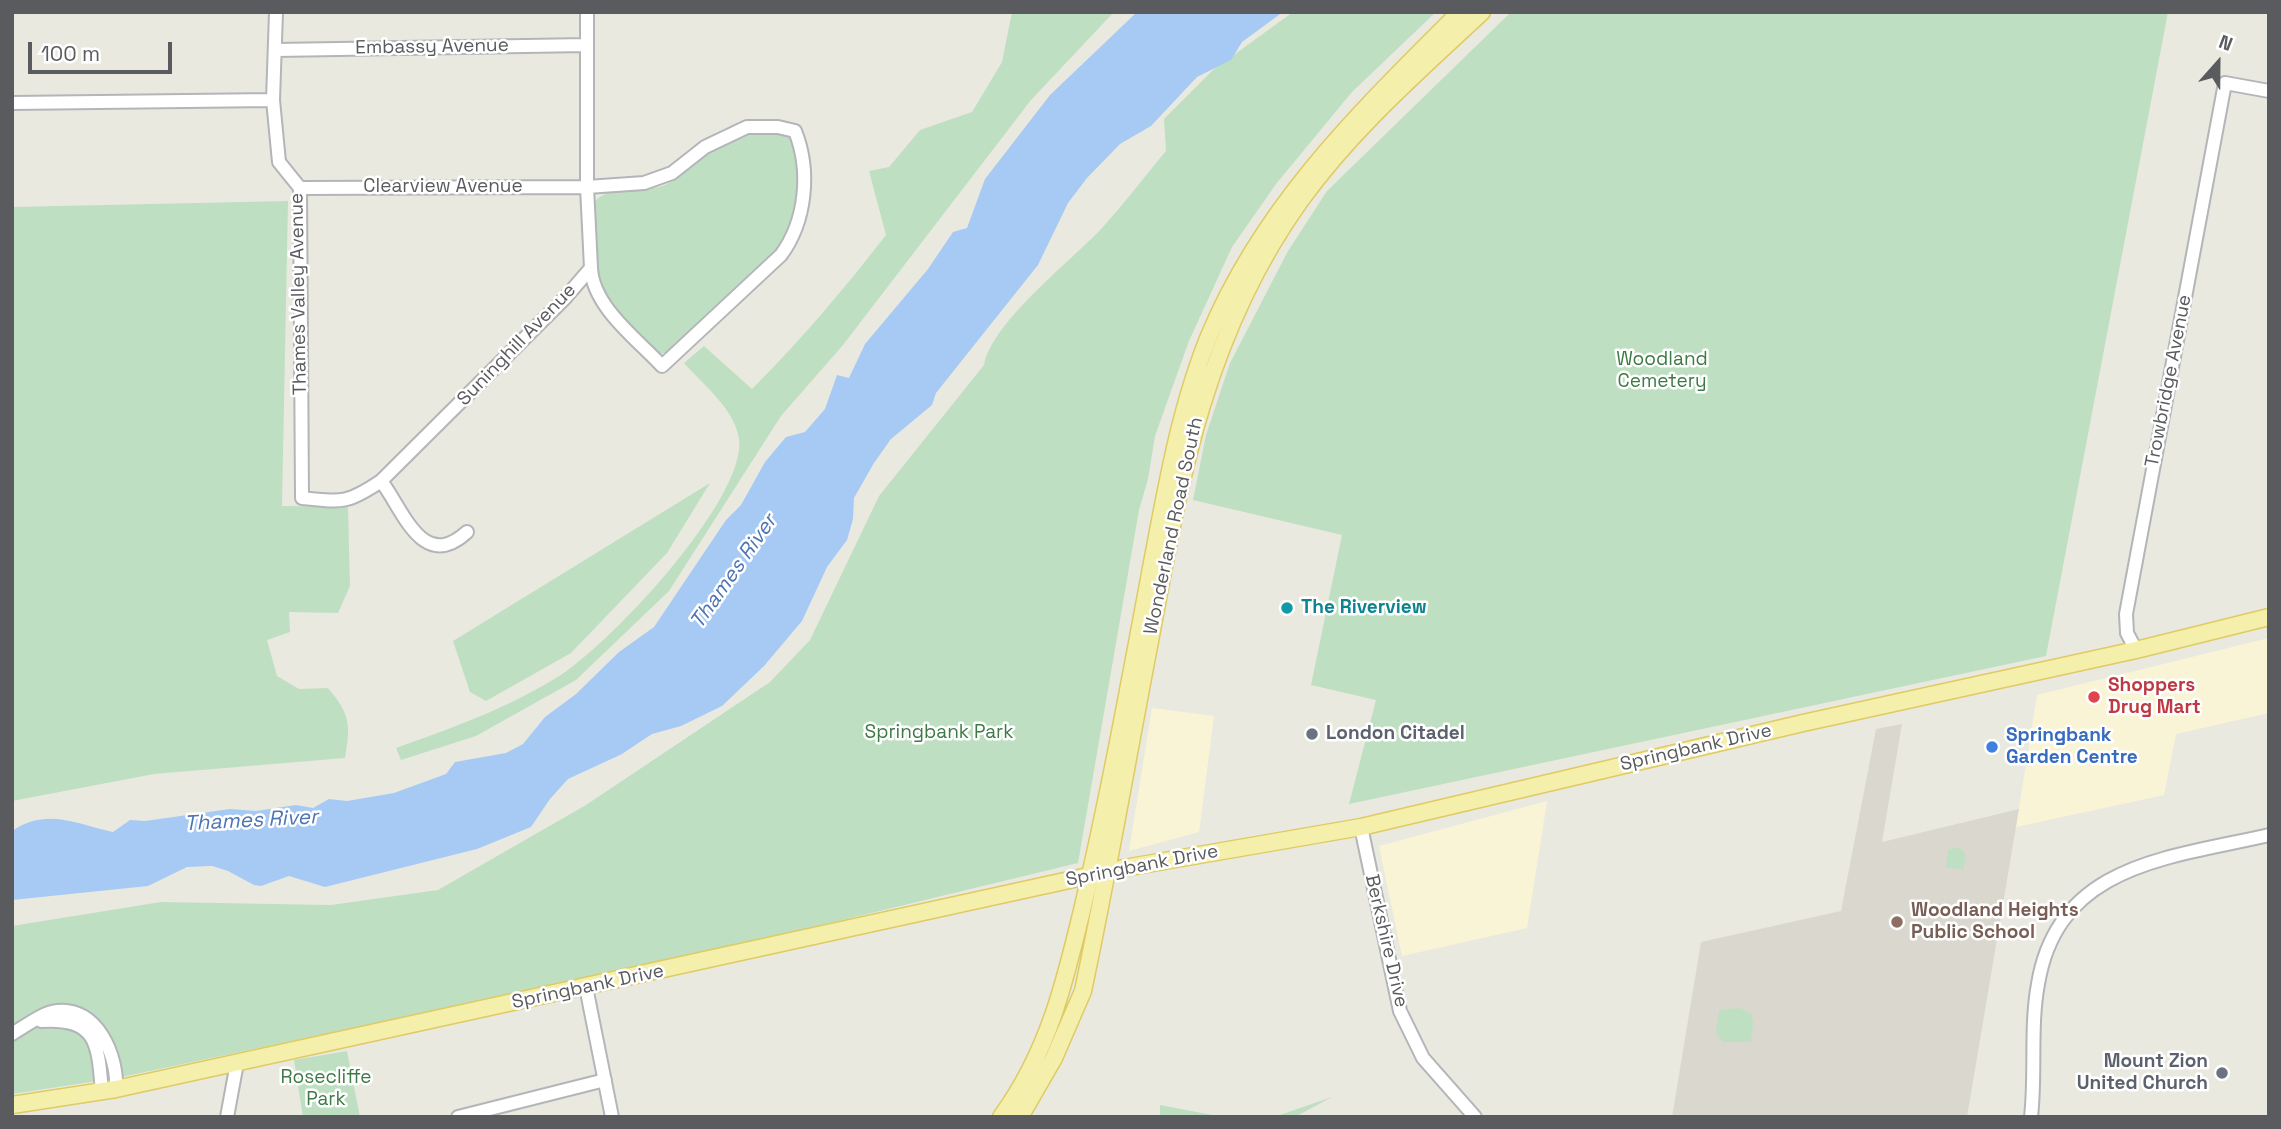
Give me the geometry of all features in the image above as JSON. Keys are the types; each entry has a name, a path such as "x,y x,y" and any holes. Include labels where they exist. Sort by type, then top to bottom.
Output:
{"main road":[{"name":"Wonderland Road South","path":"1001,1117 1040,1051 1063,992 1090,876 1164,492 1190,389 1209,336 1260,240 1309,169 1367,105 1460,12"},
{"name":"Wonderland Road South","path":"1020,1117 1054,1058 1079,1000 1108,872 1185,458 1209,377 1233,317 1292,214 1331,160 1367,120 1482,12"},
{"name":"Springbank Drive","path":"12,1105 109,1091 1108,872 1360,827 1803,723 2136,650 2269,617"}],"street":[{"name":"Thames Valley Avenue","path":"276,12 273,100 279,162 300,188 302,498"},
{"name":"Suninghill Avenue","path":"302,498 343,502 354,499 382,481 565,298 591,268 587,187 587,12"},
{"name":"Embassy Avenue","path":"276,50 587,45"},
{"name":"Trowbridge Avenue","path":"2136,650 2127,633 2126,614 2225,83 2269,91"},
{"path":"12,103 273,100"},
{"name":"Clearview Avenue","path":"300,188 587,187 644,183 672,173 705,147 747,127 778,127 796,131 803,150 803,211 796,235 781,255 662,366 606,306 596,290 591,268"},
{"path":"382,481 422,541 434,545 457,542 467,532"},
{"name":"Berkshire Drive","path":"1360,827 1400,1011 1423,1058 1475,1117"},
{"path":"2031,1117 2038,984 2043,960 2060,924 2078,903 2116,874 2269,835"},
{"path":"586,987 612,1117"},
{"path":"12,1034 55,1010 78,1014 94,1022 113,1060 109,1091"},
{"path":"227,1117 237,1063"},
{"path":"458,1117 605,1080"}],"shaded area":[{"path":"2269,638 2269,713 2176,734 2164,795 2016,827 2037,695"},
{"path":"1152,708 1214,716 1199,832 1129,851"},
{"name":"Woodland Heights Public School","path":"1902,724 1882,842 2019,809 1967,1117 1672,1117 1701,942 1841,911 1876,729"},
{"path":"1547,801 1527,928 1402,956 1379,846"}],"green space":[{"path":"1012,12 1114,12 1031,100 843,345 781,416 669,591 576,680 476,736 401,760 396,748 498,708 537,689 579,662 607,637 669,570 721,498 735,465 739,439 725,408 684,363 704,346 752,389 787,352 886,235 869,171 889,167 920,130 972,112 1002,62"},
{"name":"Springbank Park","path":"1293,12 1436,12 1352,92 1276,184 1232,247 1189,341 1155,436 1148,479 1139,510 1078,863 702,954 117,1078 12,1094 12,926 161,902 331,905 438,890 586,805 770,682 810,640 879,496 984,365 1001,330 1034,293 1101,229 1166,151 1164,119 1213,70"},
{"name":"Woodland Cemetery","path":"1511,12 2168,12 2046,656 1349,804 1376,700 1311,685 1342,535 1193,500 1206,435 1230,363 1288,251 1327,191"},
{"path":"764,132 785,133 793,140 797,151 798,206 784,244 670,352 658,354 619,316 601,289 595,258 594,203 608,193 665,185 727,141"},
{"path":"288,201 282,506 348,507 350,586 338,613 289,612 290,632 267,640 277,676 299,689 328,688 341,705 348,728 345,758 154,774 12,801 12,207"},
{"path":"710,483 667,553 571,653 486,701 470,692 453,641"},
{"path":"1959,847 1966,854 1963,870 1946,867 1948,850"},
{"path":"1740,1008 1751,1013 1751,1042 1723,1042 1716,1032 1719,1010"},
{"name":"Rosecliffe Park","path":"347,1051 360,1117 303,1117 294,1060"},
{"path":"1332,1097 1295,1117 1274,1117"},
{"path":"1160,1105 1223,1117 1160,1117"}],"water":[{"name":"Thames River","path":"1137,12 1283,12 1242,42 1231,60 1197,77 1151,126 1120,144 1087,178 1068,203 1038,265 936,393 932,405 891,439 874,463 854,498 853,519 847,540 827,567 802,621 764,666 722,706 681,726 652,734 622,754 568,779 531,827 477,849 325,887 289,876 261,886 254,885 212,866 187,867 148,886 12,900 12,831 37,820 62,820 113,832 130,820 145,821 230,809 256,811 296,805 313,808 329,799 347,801 394,793 446,774 455,762 506,753 523,744 545,717 576,694 619,652 654,627 726,520 741,505 765,462 786,437 805,432 825,409 837,375 849,378 865,344 928,269 953,232 967,228 985,179 1050,95"}],"place":[{"name":"The Riverview","path":"1287,608"},
{"name":"Shoppers Drug Mart","path":"2094,697"},
{"name":"London Citadel","path":"1312,734"},
{"name":"Springbank Garden Centre","path":"1992,747"},
{"name":"Woodland Heights Public School","path":"1897,922"},
{"name":"Mount Zion United Church","path":"2222,1073"}]}
